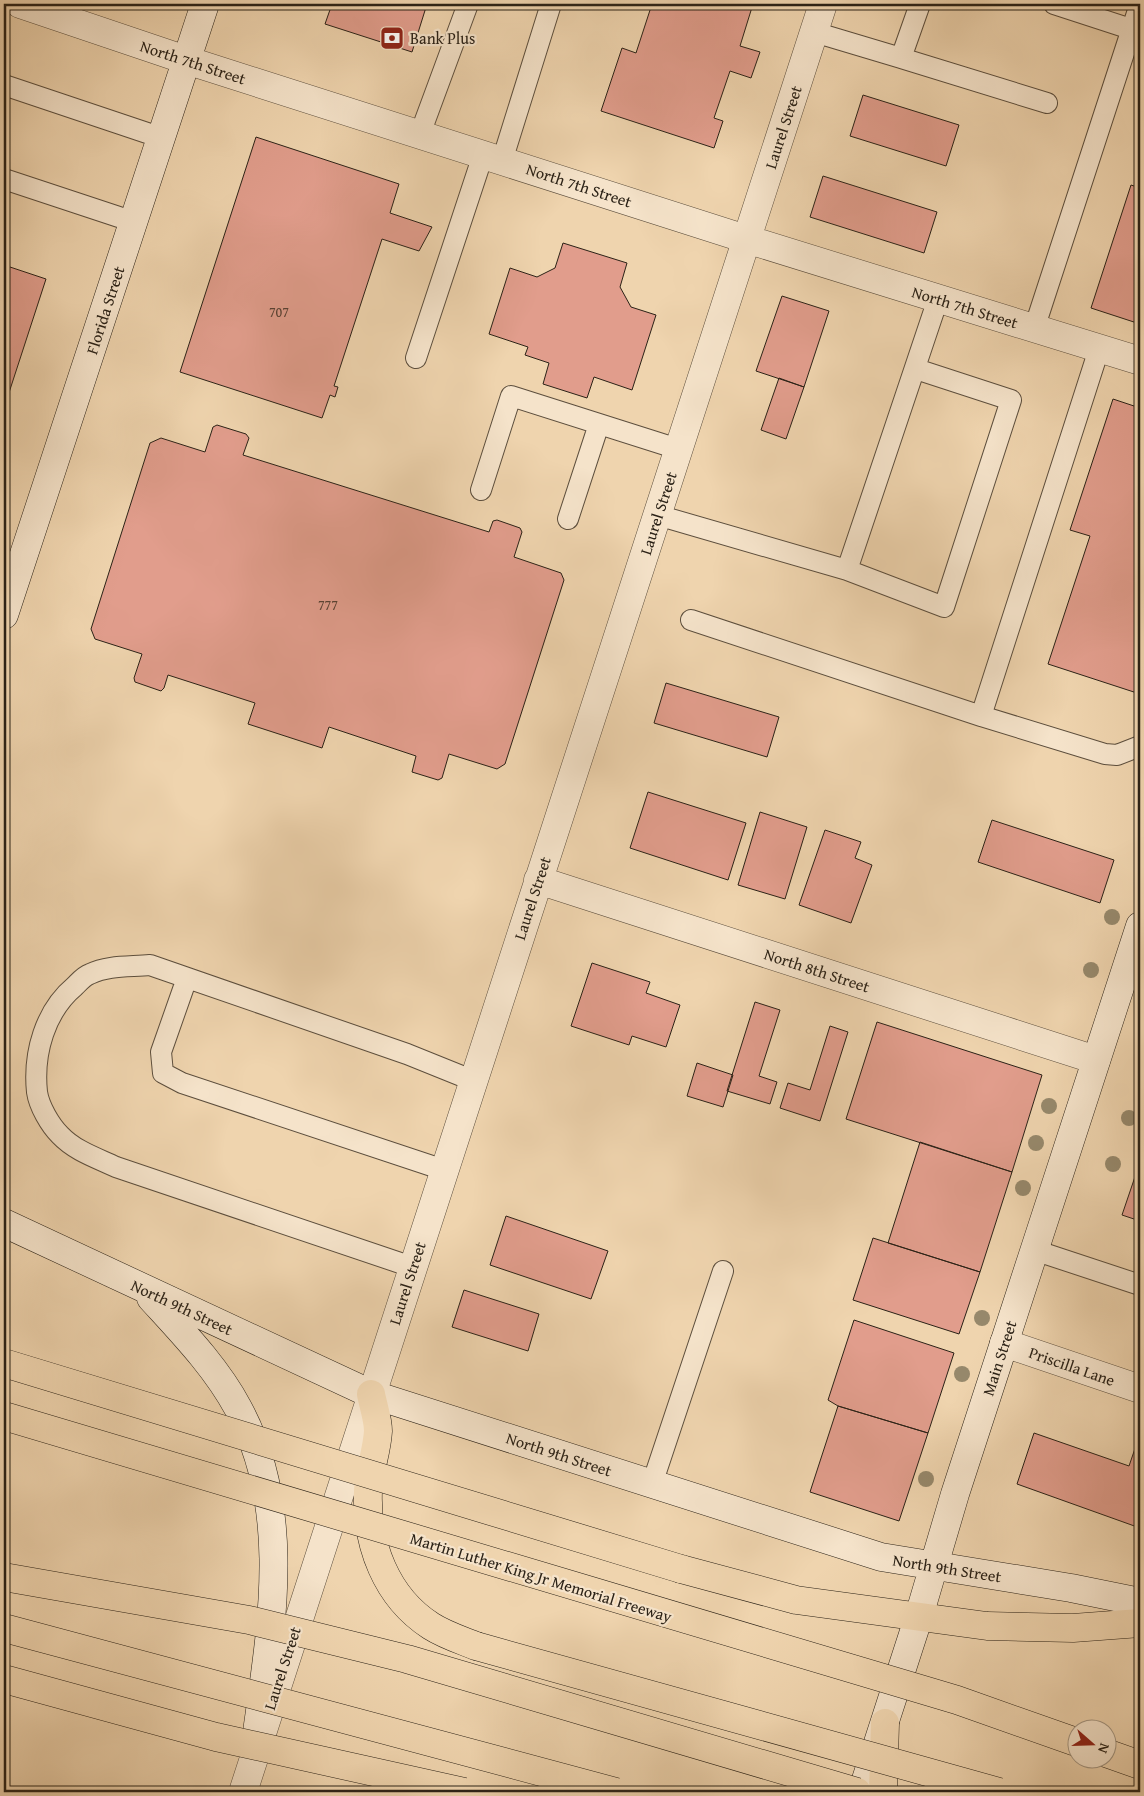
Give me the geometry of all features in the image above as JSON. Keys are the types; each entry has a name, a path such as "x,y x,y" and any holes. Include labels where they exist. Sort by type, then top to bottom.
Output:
{"highway":[{"path":"4,1363 681,1569 796,1600 1002,1627 1073,1628 1140,1623"},
{"path":"371,1394 378,1431 371,1466 369,1508 373,1545 382,1568 406,1605 430,1626 476,1646 999,1792"},
{"name":"Martin Luther King Jr Memorial Freeway","path":"4,1416 957,1700 1066,1738"},
{"path":"4,1577 249,1620 398,1657 857,1792"},
{"path":"4,1628 616,1792"},
{"path":"4,1679 216,1737 464,1792"},
{"path":"883,1792 885,1723"},
{"path":"1116,1757 1140,1765"}],"street":[{"name":"North 7th Street","path":"20,4 186,60 492,158 1140,362"},
{"name":"Florida Street","path":"4,615 205,4"},
{"name":"Laurel Street","path":"243,1792 823,4"},
{"name":"North 8th Street","path":"538,880 1096,1060"},
{"name":"Main Street","path":"862,1792 919,1616 931,1567 1139,933"},
{"name":"North 9th Street","path":"4,1224 371,1394 881,1557 931,1567 1071,1588 1140,1602"},
{"path":"141,1288 183,1334 238,1408 262,1474 272,1528 275,1567 273,1604 254,1754"},
{"name":"Priscilla Lane","path":"1004,1343 1140,1389"}],"lane":[{"path":"420,134 468,4"},
{"path":"416,358 551,4"},
{"path":"901,58 920,4"},
{"path":"1054,4 1136,31"},
{"path":"1034,329 1136,31 1140,4"},
{"path":"814,32 1047,103"},
{"path":"4,85 162,138"},
{"path":"4,178 134,222"},
{"path":"847,570 916,369 938,298"},
{"path":"981,716 1099,349"},
{"path":"657,515 847,570 944,607 1012,400 916,369"},
{"path":"481,490 511,396 678,449"},
{"path":"568,519 599,424"},
{"path":"691,620 981,716 1105,754 1117,755 1140,746"},
{"path":"412,1267 116,1167 82,1152 60,1136 47,1118 37,1093 38,1049 45,1026 61,997 89,974 112,968 150,965 407,1054 474,1081"},
{"path":"187,978 161,1052 163,1072 182,1083 444,1170"},
{"path":"1034,1250 1140,1285"},
{"path":"652,1484 722,1272"}],"building":[{"name":"Bank Plus","path":"332,4 427,4 412,52 325,24"},
{"path":"652,4 753,4 740,46 760,52 751,78 730,71 714,118 723,121 714,148 601,111 622,48 636,53"},
{"path":"863,95 959,125 946,166 850,136"},
{"path":"256,137 399,184 390,213 432,227 419,251 382,239 334,386 338,387 335,397 330,395 322,418 180,372"},
{"path":"823,176 937,212 924,253 810,217"},
{"path":"1131,185 1140,188 1140,324 1091,308"},
{"path":"563,243 627,263 620,287 631,307 656,315 632,390 594,377 587,398 543,384 549,363 525,355 528,347 489,334 510,268 537,277 555,268"},
{"path":"4,265 46,279 4,408"},
{"path":"782,296 829,311 804,387 756,371"},
{"path":"779,378 804,387 786,439 761,430"},
{"path":"1113,399 1140,408 1140,694 1048,664 1090,536 1070,530"},
{"path":"217,425 246,434 249,438 243,455 489,532 493,521 497,520 520,528 522,532 514,557 561,573 564,580 505,764 497,769 449,754 442,778 438,780 412,772 416,756 329,727 322,748 248,724 255,703 168,675 164,688 161,691 135,682 134,678 142,654 95,639 91,629 150,443 161,438 205,452 213,427"},
{"path":"666,683 779,717 767,757 654,723"},
{"path":"648,792 746,823 728,880 630,848"},
{"path":"760,812 807,827 785,899 738,885"},
{"path":"992,820 1114,860 1100,903 978,862"},
{"path":"825,830 861,842 855,858 872,865 851,923 799,905"},
{"path":"592,963 650,982 646,993 680,1005 666,1047 632,1036 629,1045 571,1026"},
{"path":"755,1002 780,1010 759,1076 777,1082 770,1104 727,1091"},
{"path":"877,1022 1042,1075 1012,1172 846,1119"},
{"path":"830,1026 848,1032 820,1121 780,1108 788,1083 810,1090"},
{"path":"697,1063 733,1075 723,1107 687,1096"},
{"path":"920,1142 1012,1172 980,1272 888,1243"},
{"path":"1140,1162 1140,1221 1122,1215"},
{"path":"506,1216 608,1251 591,1299 490,1265"},
{"path":"873,1238 980,1272 959,1334 853,1300"},
{"path":"464,1290 539,1314 528,1351 452,1327"},
{"path":"854,1320 954,1353 928,1433 838,1406 828,1400"},
{"path":"838,1406 928,1433 899,1521 810,1492"},
{"path":"1034,1433 1129,1466 1140,1434 1140,1528 1017,1484"}],"place":[{"name":"Bank Plus","path":"392,38"}]}
